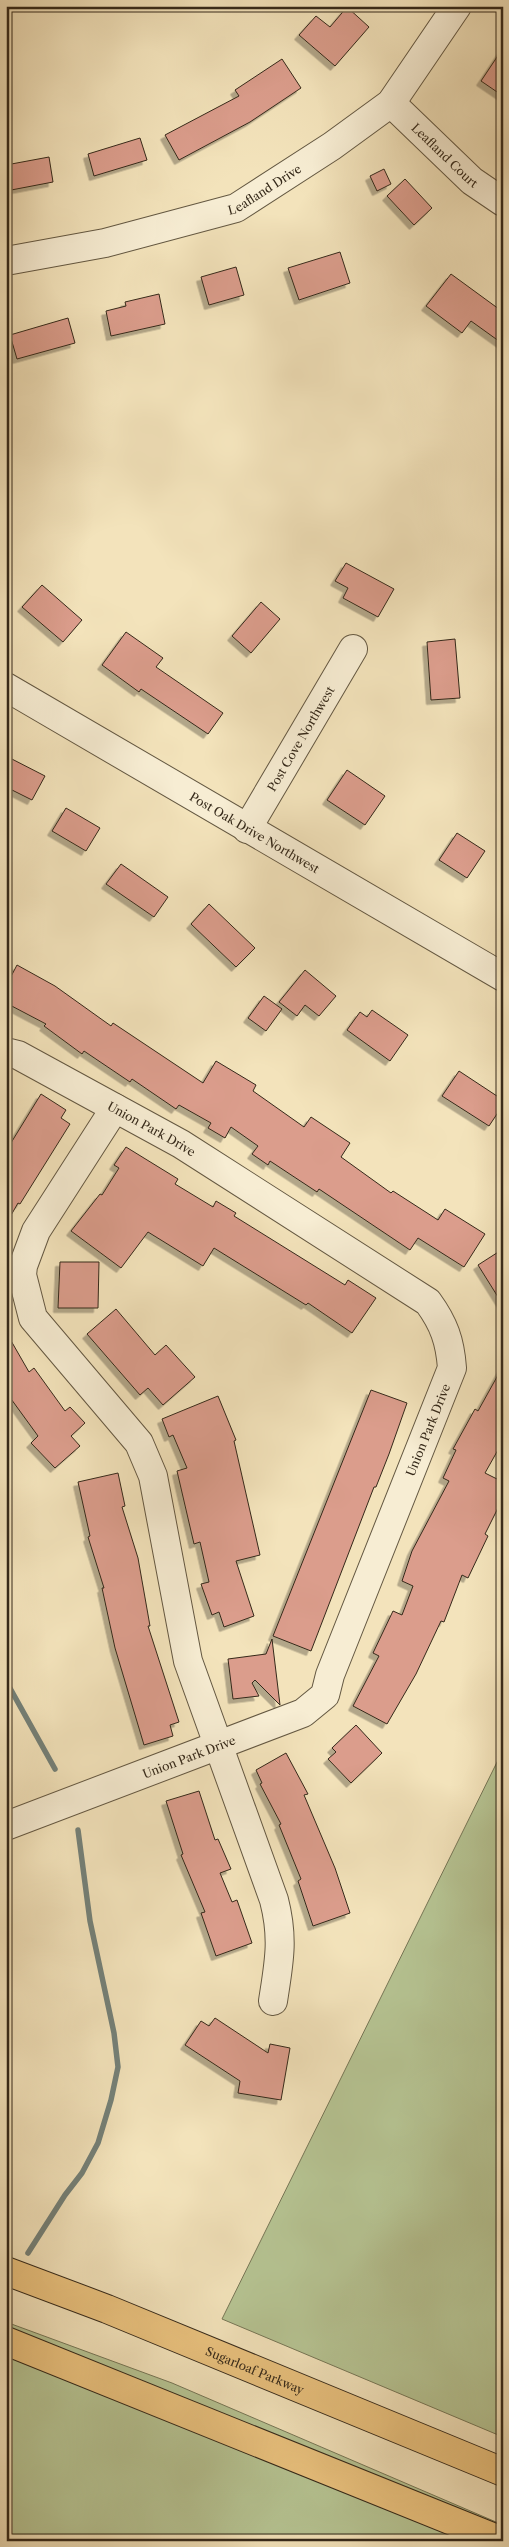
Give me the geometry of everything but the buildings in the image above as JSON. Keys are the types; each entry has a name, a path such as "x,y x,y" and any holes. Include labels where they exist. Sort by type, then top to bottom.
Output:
{"main road":[{"name":"Sugarloaf Parkway","path":"6,2271 107,2309 503,2472"},
{"path":"6,2341 502,2541"}],"street":[{"name":"Leafland Drive","path":"6,261 105,243 236,208 332,146 391,103 457,6"},
{"name":"Leafland Court","path":"391,103 472,181 503,202"},
{"name":"Post Cove Northwest","path":"246,829 353,649"},
{"name":"Post Oak Drive Northwest","path":"6,686 144,766 246,829 503,977"},
{"name":"Union Park Drive","path":"6,1052 18,1054 181,1144 428,1302 438,1315 450,1341 452,1368 330,1675 325,1695 303,1713 6,1826"},
{"path":"115,1108 36,1231 23,1266 22,1275 33,1318 139,1443 149,1468 188,1661 274,1900 281,1925 281,1948 273,2001"}],"green space":[{"path":"503,1750 503,2437 222,2319"},
{"path":"6,2322 172,2383 503,2525 503,2541 6,2541"}],"waterway":[{"path":"6,1681 55,1769"},
{"path":"28,2253 65,2195 82,2173 98,2143 111,2100 118,2067 114,2033 90,1921 78,1830"}]}
